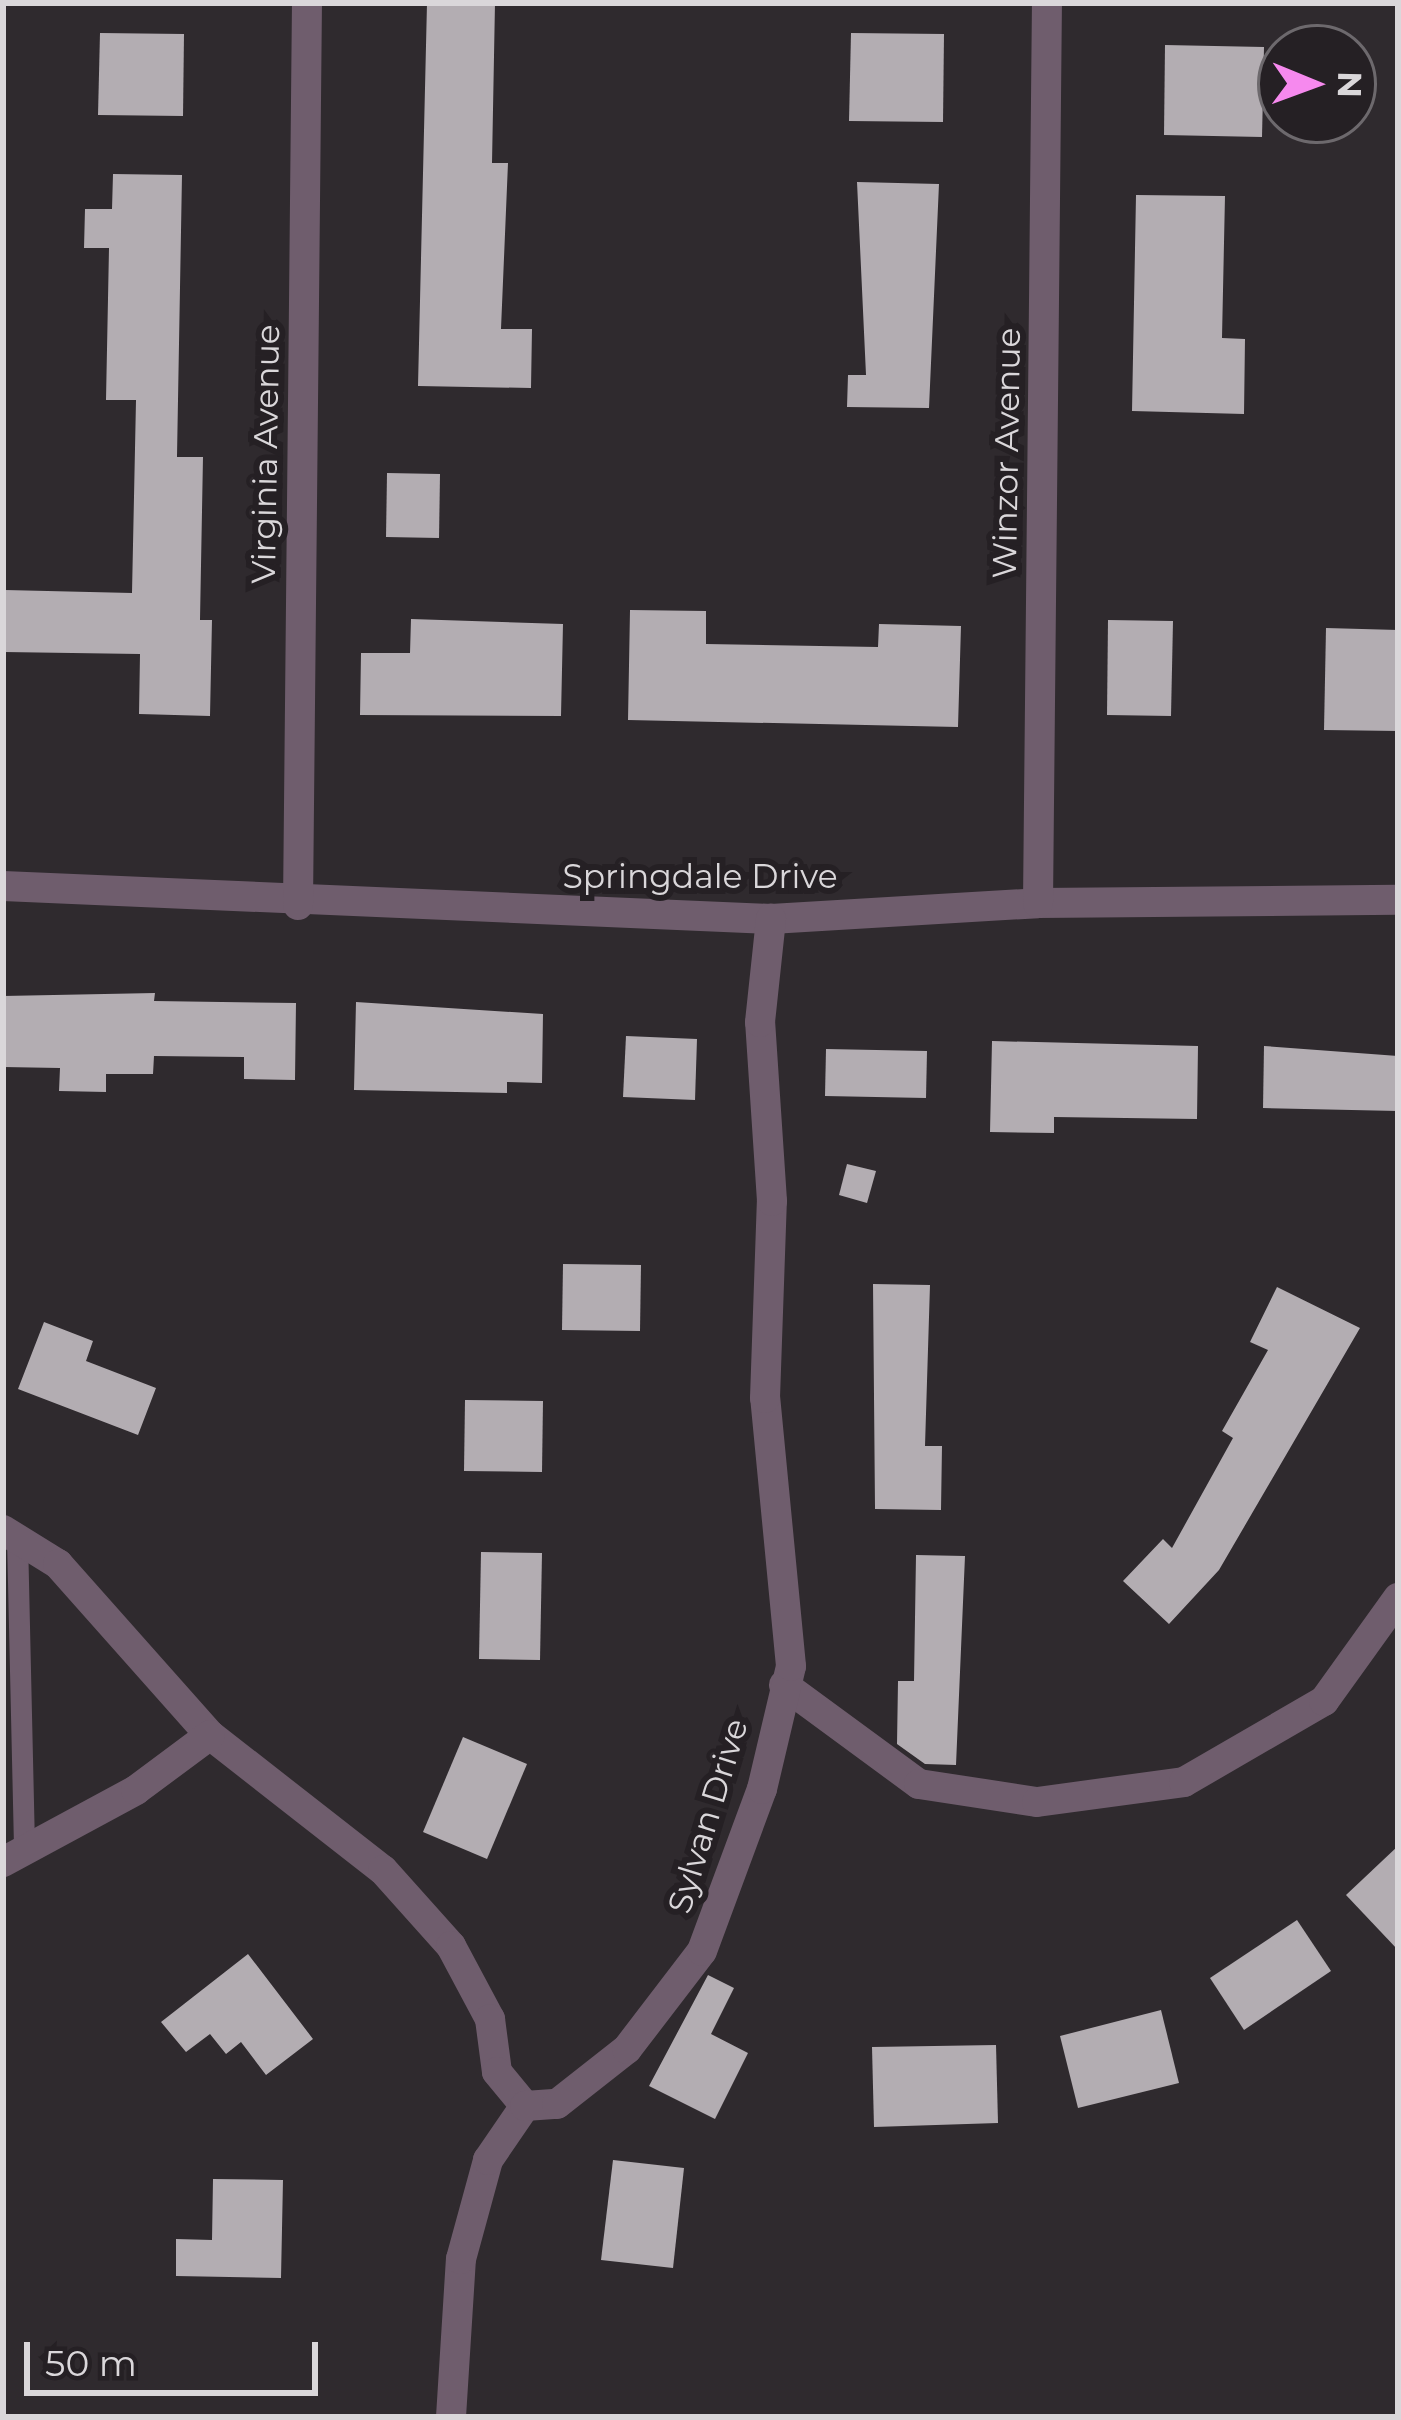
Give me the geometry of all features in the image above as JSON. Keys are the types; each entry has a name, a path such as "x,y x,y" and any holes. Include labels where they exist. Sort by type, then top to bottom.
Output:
{"street":[{"name":"Virginia Avenue","path":"298,905 307,3"},
{"name":"Winzor Avenue","path":"1038,903 1047,3"},
{"name":"Springdale Drive","path":"3,886 298,905 771,919 1038,903 1398,900"},
{"name":"Sylvan Drive","path":"525,2106 556,2104 627,2049 702,1951 762,1789 791,1666 785,1539 764,1398 772,1201 760,1022 771,919"},
{"path":"10,1534 58,1564 142,1648 210,1735 383,1870 452,1946 490,2019 496,2072 525,2106 488,2160 461,2259 451,2417"},
{"path":"784,1685 919,1784 1037,1802 1184,1782 1324,1702 1398,1598"},
{"path":"14,1858 210,1735"}],"lane":[{"path":"10,1534 14,1858"}],"building":[{"path":"427,3 495,3 492,163 508,163 501,329 532,329 531,388 418,386"},
{"path":"100,33 184,34 183,116 98,115"},
{"path":"851,33 944,34 943,122 849,121"},
{"path":"1165,45 1257,47 1257,137 1164,135"},
{"path":"113,174 182,175 177,457 203,457 200,620 212,620 210,716 139,714 140,654 4,652 5,590 132,593 136,400 106,400 109,248 84,248 85,209 112,209"},
{"path":"857,182 939,184 929,408 847,407 848,375 866,375"},
{"path":"1136,195 1225,196 1222,338 1245,339 1244,414 1132,411"},
{"path":"387,473 440,474 439,538 386,537"},
{"path":"630,610 706,611 706,644 878,647 879,624 961,626 958,727 628,720"},
{"path":"411,619 563,624 561,716 360,715 361,653 410,653"},
{"path":"1108,620 1173,621 1171,716 1107,715"},
{"path":"1326,628 1398,630 1398,731 1324,730"},
{"path":"155,993 154,1001 296,1003 295,1080 244,1079 244,1057 154,1056 153,1074 106,1074 106,1092 59,1091 60,1068 3,1067 3,996"},
{"path":"356,1002 543,1014 542,1083 507,1082 507,1093 354,1090"},
{"path":"626,1036 697,1039 695,1100 623,1097"},
{"path":"992,1041 1198,1046 1197,1119 1054,1117 1054,1133 990,1132"},
{"path":"1264,1046 1398,1056 1398,1111 1263,1108"},
{"path":"826,1049 927,1051 926,1098 825,1096"},
{"path":"847,1164 876,1171 867,1203 839,1195"},
{"path":"563,1264 641,1265 640,1331 562,1330"},
{"path":"873,1284 930,1285 925,1446 942,1446 941,1510 875,1509"},
{"path":"1277,1287 1360,1328 1219,1570 1169,1624 1123,1581 1163,1539 1172,1548 1233,1438 1222,1431 1268,1350 1250,1342"},
{"path":"44,1322 93,1341 86,1361 156,1388 138,1435 18,1389"},
{"path":"465,1400 543,1401 542,1472 464,1471"},
{"path":"481,1552 542,1553 540,1660 479,1659"},
{"path":"916,1555 965,1556 956,1765 925,1764 897,1744 898,1681 914,1681"},
{"path":"463,1737 527,1764 487,1859 423,1832"},
{"path":"1398,1846 1398,1950 1346,1895"},
{"path":"1297,1920 1331,1971 1244,2030 1210,1978"},
{"path":"248,1954 313,2039 266,2075 241,2042 226,2054 210,2034 186,2052 161,2022"},
{"path":"708,1975 734,1988 711,2034 748,2053 715,2119 649,2086"},
{"path":"1161,2010 1179,2083 1078,2108 1060,2036"},
{"path":"996,2045 998,2123 874,2127 872,2047"},
{"path":"613,2160 684,2168 673,2268 601,2260"},
{"path":"213,2179 283,2180 281,2278 176,2276 176,2239 212,2240"}]}
